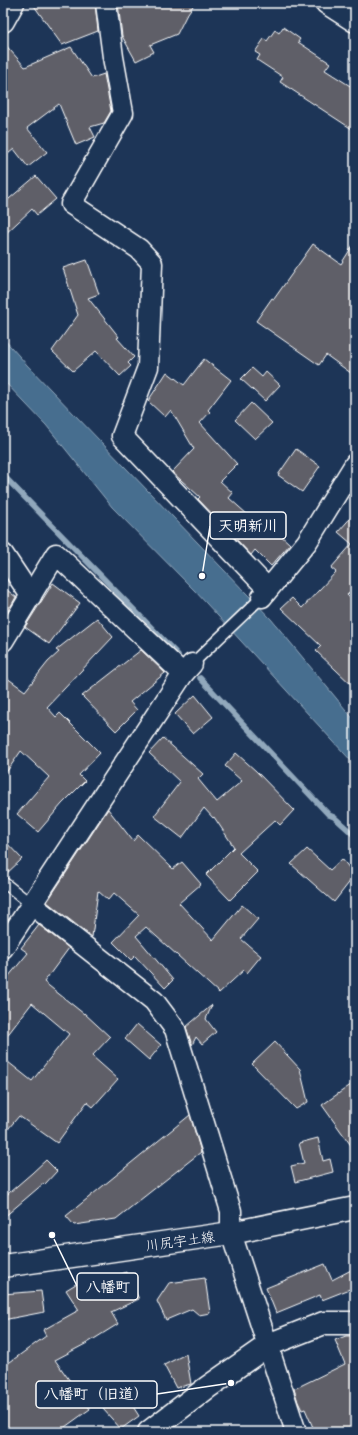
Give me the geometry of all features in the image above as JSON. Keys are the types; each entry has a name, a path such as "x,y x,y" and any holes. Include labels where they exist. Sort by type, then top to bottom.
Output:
{"main road":[{"path":"3,21 13,3"},
{"path":"327,3 355,21"},
{"name":"川尻宇土線","path":"3,1266 231,1233 355,1208"},
{"path":"148,1432 208,1387 268,1345 324,1323 355,1323"}],"street":[{"path":"106,3 113,57 123,113 71,204 139,249 152,263 148,367 122,436 265,593 307,542 355,464"},
{"path":"3,554 31,596"},
{"path":"3,641 56,554 188,669 3,948"},
{"path":"31,904 154,1001 175,1029 230,1212 231,1233 296,1432"}],"lane":[{"path":"188,669 265,593"},
{"path":"3,882 31,904"}],"water":[{"path":"3,338 27,365 271,619 355,721 355,765 195,591 112,507 46,425 3,380"}],"building":[{"path":"32,3 95,3 98,31 62,45"},
{"path":"118,3 195,3 186,16 177,34 150,45 154,52 136,61 122,36"},
{"path":"283,27 300,39 298,42 330,63 325,70 355,89 355,131 280,82 283,77 257,60 260,55 255,52 264,39 267,41 275,30 279,33"},
{"path":"3,42 25,67 71,47 92,78 104,74 111,111 104,123 90,127 95,137 76,145 59,104 27,128 47,152 28,167 14,149 3,158"},
{"path":"36,176 56,199 37,215 32,209 3,236 3,204"},
{"path":"355,242 355,376 326,355 319,365 256,321 272,298 274,299 313,244 341,264"},
{"path":"87,260 99,294 88,298 119,337 117,338 134,357 128,363 131,366 120,376 96,351 73,371 52,351 78,315 63,268"},
{"path":"204,359 231,380 208,410 210,412 200,423 237,464 220,481 233,493 229,498 257,523 262,518 290,544 271,566 255,550 251,555 198,499 200,497 172,472 194,449 171,410 165,417 148,401 167,372 184,385"},
{"path":"252,368 262,377 266,372 280,385 265,401 241,379"},
{"path":"251,403 272,423 255,439 235,420"},
{"path":"296,449 320,466 302,492 278,475"},
{"path":"355,513 355,586 347,595 355,603 355,688 316,651 321,646 281,608 292,598 302,608 336,572 331,568 352,544 338,532"},
{"path":"53,583 80,603 49,644 25,627"},
{"path":"3,587 16,597 7,613 3,610"},
{"path":"97,618 113,637 47,707 56,717 60,713 100,753 79,775 85,781 62,804 38,832 17,814 49,777 21,751 3,777 3,675 25,691 48,662 59,652 56,650"},
{"path":"141,650 165,673 130,702 137,710 116,731 82,696"},
{"path":"195,695 213,717 193,734 175,714"},
{"path":"163,738 203,774 198,779 217,802 242,781 225,766 236,753 294,810 280,825 275,820 239,853 258,872 230,900 206,875 234,847 214,817 213,818 204,808 182,838 154,816 180,782 149,753"},
{"path":"108,809 133,841 138,835 173,869 182,862 201,884 179,903 213,940 242,905 258,919 241,939 261,956 247,973 244,970 219,993 146,927 136,936 173,980 165,988 135,956 131,960 113,942 139,915 114,893 108,900 98,891 92,937 47,902"},
{"path":"3,839 22,859 4,876 3,876"},
{"path":"307,849 330,870 342,859 355,875 334,902 291,864"},
{"path":"39,925 69,948 44,982 84,1013 110,1037 92,1056 118,1079 93,1107 87,1102 57,1143 19,1116 3,1135 3,1058 32,1081 69,1034 32,1003 3,1041 3,983 28,953 21,948"},
{"path":"212,1005 206,1019 216,1032 202,1044 196,1037 192,1045 186,1027"},
{"path":"137,1024 161,1045 149,1060 125,1039"},
{"path":"275,1042 300,1069 308,1102 296,1109 252,1064"},
{"path":"355,1082 355,1151 322,1105"},
{"path":"190,1115 201,1152 116,1219 74,1225 66,1216"},
{"path":"318,1138 323,1161 330,1159 333,1172 295,1182 291,1166 304,1163 299,1143"},
{"path":"46,1160 57,1171 45,1184 44,1183 3,1218 3,1198"},
{"path":"325,1264 332,1280 355,1268 355,1287 322,1300 320,1295 276,1313 266,1288"},
{"path":"126,1272 139,1299 111,1312 118,1324 89,1342 55,1360 90,1409 58,1432 3,1432 3,1367 46,1336 43,1330 79,1310 66,1290 89,1276 95,1286"},
{"path":"205,1278 210,1313 199,1315 192,1309 166,1320 157,1301 169,1283"},
{"path":"41,1291 44,1312 3,1320 3,1294"},
{"path":"346,1336 355,1336 355,1432 315,1432 305,1409 302,1410 298,1402 294,1389 345,1364 335,1340"},
{"path":"186,1354 191,1384 176,1388 164,1365"},
{"path":"125,1394 139,1416 121,1429 103,1409"}],"waterway":[{"path":"3,475 178,655"},
{"path":"200,678 329,815 334,817 355,836"}],"place":[{"name":"天明新川","path":"202,576"},
{"name":"八幡町","path":"52,1235"},
{"name":"八幡町（旧道）","path":"231,1383"}]}
